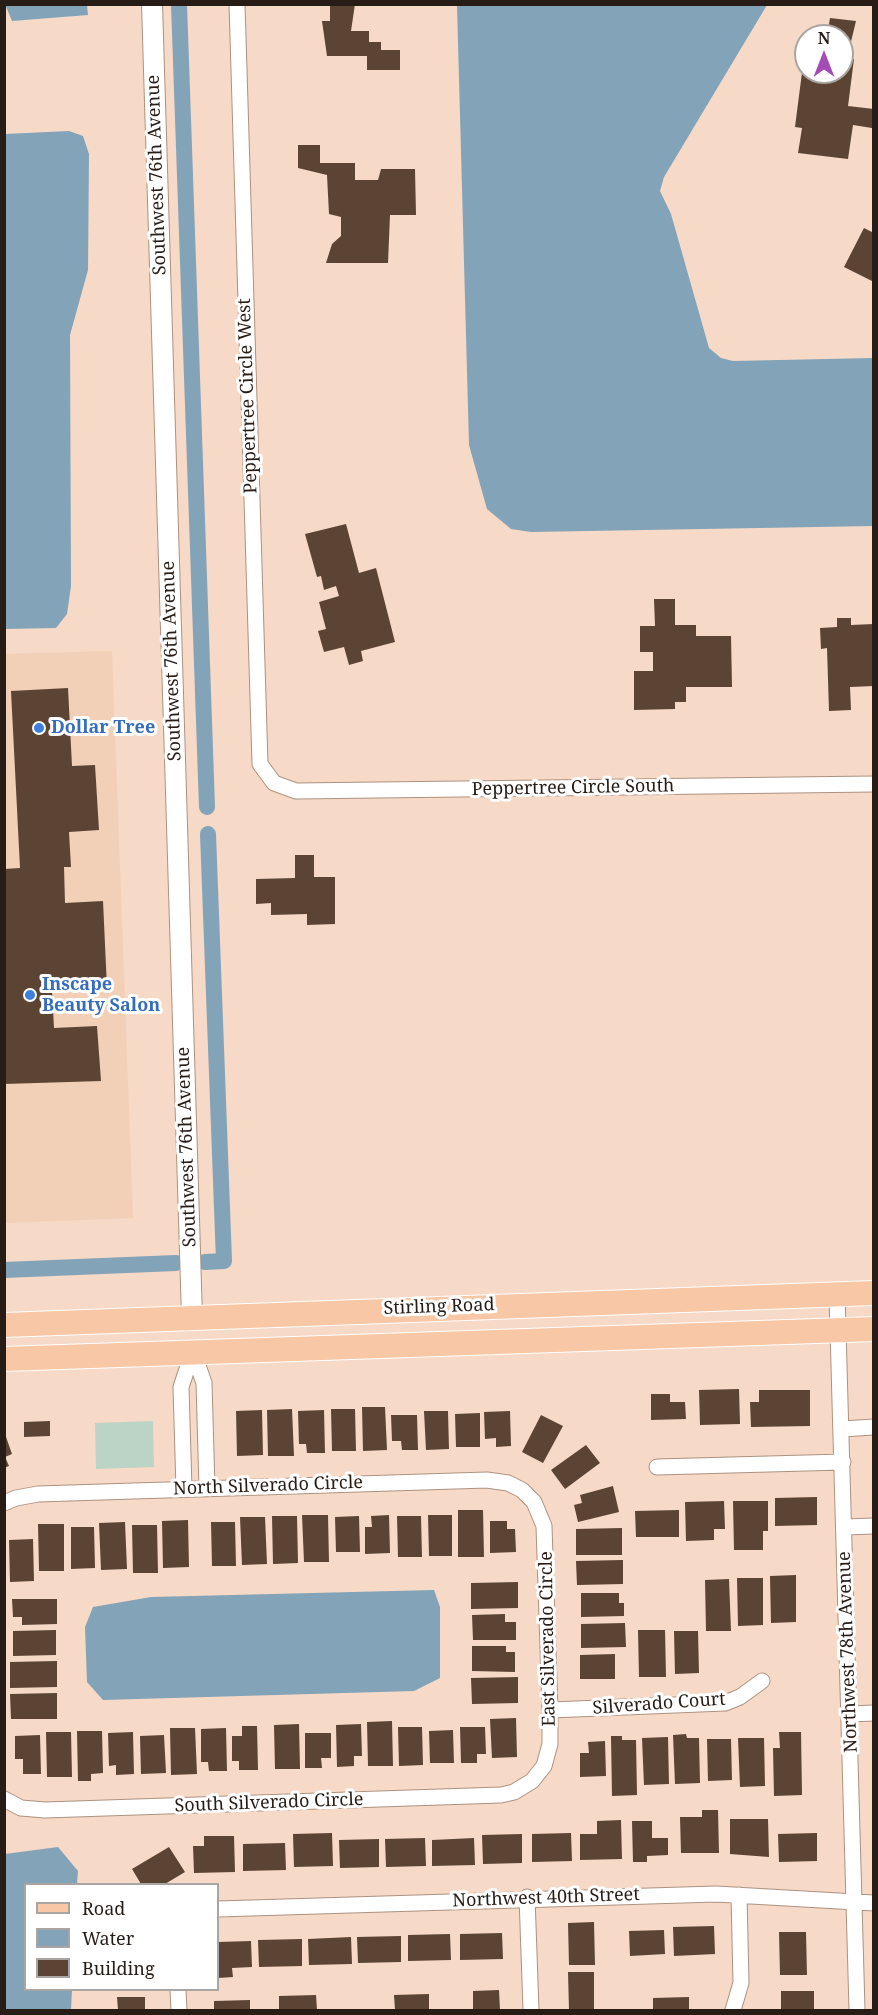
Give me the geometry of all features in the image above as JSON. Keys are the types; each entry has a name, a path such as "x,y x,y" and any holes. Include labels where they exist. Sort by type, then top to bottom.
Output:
{"main road":[{"name":"Stirling Road","path":"4,1325 873,1293"},
{"path":"193,1351 208,1333 237,1316"},
{"name":"Stirling Road","path":"4,1359 873,1329"}],"street":[{"name":"Southwest 76th Avenue","path":"152,4 192,1318"},
{"name":"Peppertree Circle West","path":"237,4 260,764 274,783"},
{"name":"Peppertree Circle South","path":"274,783 296,791 873,784"},
{"name":"Northwest 78th Avenue","path":"837,1294 857,2010"},
{"path":"193,1351 204,1383 207,1488"},
{"path":"184,1489 181,1387 193,1351"},
{"path":"842,1428 873,1427"},
{"path":"657,1467 843,1462"},
{"name":"North Silverado Circle","path":"4,1503 38,1494 487,1480 508,1483 529,1497"},
{"name":"East Silverado Circle","path":"529,1497 542,1516 546,1536 550,1710 548,1757 532,1781"},
{"path":"845,1527 873,1526"},
{"name":"Silverado Court","path":"550,1710 719,1704 740,1697 762,1681"},
{"path":"850,1714 873,1713"},
{"name":"South Silverado Circle","path":"4,1799 21,1808 45,1810 486,1796 514,1792 532,1781"},
{"path":"733,2010 741,1983 739,1895"},
{"name":"Northwest 40th Street","path":"219,1909 527,1897 739,1895 855,1904 873,1903"},
{"path":"527,1897 531,2010"},
{"path":"178,1991 178,2010"}],"shaded area":[{"path":"112,651 133,1218 5,1223 4,654"}],"green space":[{"path":"153,1421 154,1467 96,1469 95,1423"}],"water":[{"path":"5,4 87,5 88,15 12,21"},
{"path":"457,5 767,5 664,177 660,191 671,214 709,348 721,358 733,361 873,358 873,526 531,532 511,529 487,509 469,445"},
{"path":"69,131 83,136 89,154 88,270 70,335 71,586 67,614 56,628 5,629 5,134"},
{"path":"434,1590 440,1607 440,1678 414,1691 103,1700 87,1682 85,1627 93,1607 151,1597"},
{"path":"58,1847 78,1871 77,1883 24,1883 24,1991 72,1991 71,2010 5,2010 5,1854"}],"building":[{"path":"330,4 355,4 351,31 369,31 369,42 381,42 381,50 400,50 400,70 367,70 367,56 327,56 322,21 330,21"},
{"path":"830,18 856,21 854,29 854,24 829,24"},
{"path":"801,84 851,84 848,106 874,109 872,128 853,125 848,159 798,153 802,128 795,127"},
{"path":"298,145 320,145 320,163 355,163 355,180 378,180 381,169 415,169 416,215 390,215 388,263 326,263 332,244 341,236 341,217 329,214 327,175 298,168"},
{"path":"864,228 874,233 874,282 844,267"},
{"path":"346,524 359,573 376,568 395,642 361,651 363,661 349,665 344,647 324,652 318,631 326,629 319,602 339,596 336,586 324,590 321,576 317,577 305,534"},
{"path":"654,599 675,599 675,625 696,625 696,636 731,636 732,687 686,687 686,702 675,702 675,709 634,710 634,671 653,671 653,652 640,652 640,626 655,626"},
{"path":"837,618 851,618 851,625 874,624 874,686 850,687 851,710 829,711 827,648 821,649 820,628 837,627"},
{"path":"68,688 72,766 95,765 99,830 69,832 71,867 64,867 65,903 103,901 107,988 52,991 54,1028 97,1026 101,1081 4,1084 4,869 20,868 11,691"},
{"path":"295,855 314,855 314,877 335,877 335,924 307,925 307,914 271,915 271,903 256,904 256,879 295,878"},
{"path":"739,1389 740,1424 700,1425 699,1390"},
{"path":"759,1390 810,1390 810,1426 751,1427 750,1402 759,1402"},
{"path":"651,1394 670,1394 670,1402 685,1402 686,1419 651,1420"},
{"path":"362,1407 385,1407 387,1450 363,1451"},
{"path":"292,1409 294,1456 268,1456 267,1410"},
{"path":"331,1409 355,1409 356,1451 332,1451"},
{"path":"262,1410 263,1455 237,1456 236,1411"},
{"path":"324,1410 325,1453 307,1453 306,1444 299,1444 298,1411"},
{"path":"424,1411 448,1411 449,1449 426,1450"},
{"path":"510,1411 511,1446 496,1447 496,1438 485,1439 484,1412"},
{"path":"480,1413 480,1447 456,1447 455,1414"},
{"path":"391,1415 417,1415 418,1450 402,1450 401,1441 392,1441"},
{"path":"541,1415 563,1426 543,1463 522,1452"},
{"path":"50,1421 50,1436 24,1437 24,1422"},
{"path":"5,1434 12,1454 5,1457 9,1466 4,1468"},
{"path":"586,1445 600,1463 565,1489 551,1470"},
{"path":"613,1486 619,1512 578,1522 574,1505 582,1503 580,1495"},
{"path":"817,1497 817,1525 775,1526 775,1498"},
{"path":"724,1501 725,1529 714,1529 714,1540 686,1541 685,1502"},
{"path":"733,1501 768,1501 768,1531 763,1531 763,1550 734,1550"},
{"path":"458,1510 483,1510 484,1557 458,1557"},
{"path":"679,1510 679,1537 636,1537 635,1511"},
{"path":"302,1515 328,1515 329,1562 304,1562"},
{"path":"389,1515 390,1553 365,1554 365,1527 372,1527 371,1516"},
{"path":"428,1515 452,1515 452,1556 429,1556"},
{"path":"272,1516 297,1516 298,1563 273,1564"},
{"path":"359,1516 360,1552 336,1552 335,1517"},
{"path":"397,1516 421,1516 422,1557 398,1557"},
{"path":"240,1517 265,1517 267,1564 242,1565"},
{"path":"188,1520 189,1567 163,1568 162,1521"},
{"path":"490,1521 507,1521 507,1529 515,1529 516,1552 490,1553"},
{"path":"125,1522 127,1569 101,1570 99,1523"},
{"path":"211,1522 235,1522 236,1566 212,1566"},
{"path":"38,1524 64,1524 64,1571 39,1571"},
{"path":"132,1525 157,1525 158,1573 133,1573"},
{"path":"71,1527 94,1527 95,1568 71,1569"},
{"path":"622,1528 622,1555 576,1555 576,1529"},
{"path":"33,1539 34,1581 10,1582 9,1540"},
{"path":"623,1560 623,1584 577,1585 576,1561"},
{"path":"796,1575 796,1622 771,1623 770,1576"},
{"path":"737,1578 763,1578 763,1625 738,1626"},
{"path":"729,1579 731,1631 706,1631 705,1580"},
{"path":"518,1582 518,1608 471,1609 471,1583"},
{"path":"581,1593 619,1593 619,1603 624,1603 624,1616 581,1617"},
{"path":"12,1599 57,1599 57,1624 22,1625 22,1617 13,1617"},
{"path":"505,1614 505,1622 516,1622 516,1640 473,1640 472,1615"},
{"path":"625,1623 626,1647 581,1648 581,1624"},
{"path":"56,1630 56,1655 13,1656 13,1631"},
{"path":"638,1630 665,1630 666,1677 639,1677"},
{"path":"674,1631 698,1631 699,1673 675,1674"},
{"path":"472,1646 506,1646 506,1652 515,1652 515,1672 472,1671"},
{"path":"615,1654 615,1679 580,1679 580,1655"},
{"path":"57,1661 57,1687 10,1688 10,1662"},
{"path":"518,1677 518,1703 472,1704 471,1678"},
{"path":"57,1693 57,1719 11,1719 10,1694"},
{"path":"516,1718 517,1757 492,1758 490,1719"},
{"path":"392,1721 393,1766 368,1766 367,1722"},
{"path":"299,1724 300,1769 275,1769 274,1725"},
{"path":"361,1724 362,1756 354,1756 354,1766 337,1767 336,1725"},
{"path":"242,1726 257,1726 258,1770 239,1770 239,1761 232,1761 232,1736 242,1736"},
{"path":"398,1727 422,1727 423,1765 399,1766"},
{"path":"460,1727 485,1727 486,1754 477,1754 477,1763 461,1763"},
{"path":"170,1728 195,1728 197,1774 171,1775"},
{"path":"226,1728 227,1771 209,1771 208,1762 201,1762 201,1729"},
{"path":"453,1730 454,1763 430,1763 429,1731"},
{"path":"77,1731 102,1731 103,1773 91,1774 91,1781 78,1781"},
{"path":"46,1732 71,1732 72,1777 47,1777"},
{"path":"133,1732 134,1774 116,1775 116,1765 109,1766 108,1733"},
{"path":"779,1732 801,1732 802,1795 774,1796 773,1748 780,1748"},
{"path":"305,1733 331,1733 331,1758 321,1758 322,1768 305,1768"},
{"path":"686,1734 687,1738 699,1738 700,1783 675,1784 673,1735"},
{"path":"40,1735 41,1774 23,1774 23,1759 15,1759 15,1736"},
{"path":"164,1735 166,1773 141,1774 140,1736"},
{"path":"611,1736 622,1736 622,1740 636,1740 637,1795 612,1796"},
{"path":"668,1737 669,1784 644,1785 642,1738"},
{"path":"738,1738 764,1738 765,1786 740,1787"},
{"path":"707,1739 731,1739 732,1780 708,1781"},
{"path":"605,1741 606,1776 580,1777 580,1753 589,1753 588,1742"},
{"path":"702,1810 718,1810 719,1853 681,1853 680,1817 702,1817"},
{"path":"730,1819 768,1819 769,1857 730,1854"},
{"path":"621,1820 622,1859 580,1860 580,1834 597,1834 597,1821"},
{"path":"632,1821 652,1821 652,1838 668,1838 668,1855 647,1856 647,1862 633,1862"},
{"path":"332,1833 333,1866 294,1867 293,1834"},
{"path":"571,1833 572,1861 532,1862 532,1834"},
{"path":"817,1833 817,1861 779,1862 778,1834"},
{"path":"522,1834 522,1863 483,1864 482,1835"},
{"path":"204,1836 234,1836 235,1872 194,1873 193,1846 204,1846"},
{"path":"425,1838 426,1866 386,1867 385,1839"},
{"path":"474,1838 475,1865 432,1866 432,1840"},
{"path":"379,1839 379,1867 340,1868 339,1840"},
{"path":"285,1843 286,1870 243,1871 243,1844"},
{"path":"169,1847 185,1872 167,1883 140,1883 132,1869"},
{"path":"594,1922 595,1965 569,1965 568,1923"},
{"path":"714,1926 715,1954 674,1956 673,1927"},
{"path":"664,1930 665,1954 630,1956 629,1931"},
{"path":"779,1932 806,1932 807,1975 780,1975"},
{"path":"502,1933 503,1959 460,1960 460,1934"},
{"path":"450,1934 451,1960 408,1961 408,1935"},
{"path":"401,1936 401,1962 358,1963 357,1937"},
{"path":"351,1937 352,1964 309,1965 308,1939"},
{"path":"302,1939 302,1966 259,1967 258,1940"},
{"path":"251,1941 252,1967 232,1968 233,1977 219,1978 219,1942"},
{"path":"568,1972 594,1972 594,2010 569,2010"},
{"path":"499,1990 500,2010 473,2010 473,1991"},
{"path":"781,1991 814,1991 814,2010 781,2010"},
{"path":"429,1994 429,2010 395,2010 394,1995"},
{"path":"316,1995 317,2010 279,2010 279,1996"},
{"path":"117,1997 145,1997 145,2010 118,2010"},
{"path":"689,1997 689,2010 653,2010 653,1998"},
{"path":"250,2000 250,2010 214,2010 214,2001"}],"waterway":[{"path":"179,4 207,807"},
{"path":"205,1262 224,1261 208,834"},
{"path":"4,1270 176,1263"}],"place":[{"name":"Dollar Tree","path":"39,728"},
{"name":"Inscape Beauty Salon","path":"30,995"}]}
